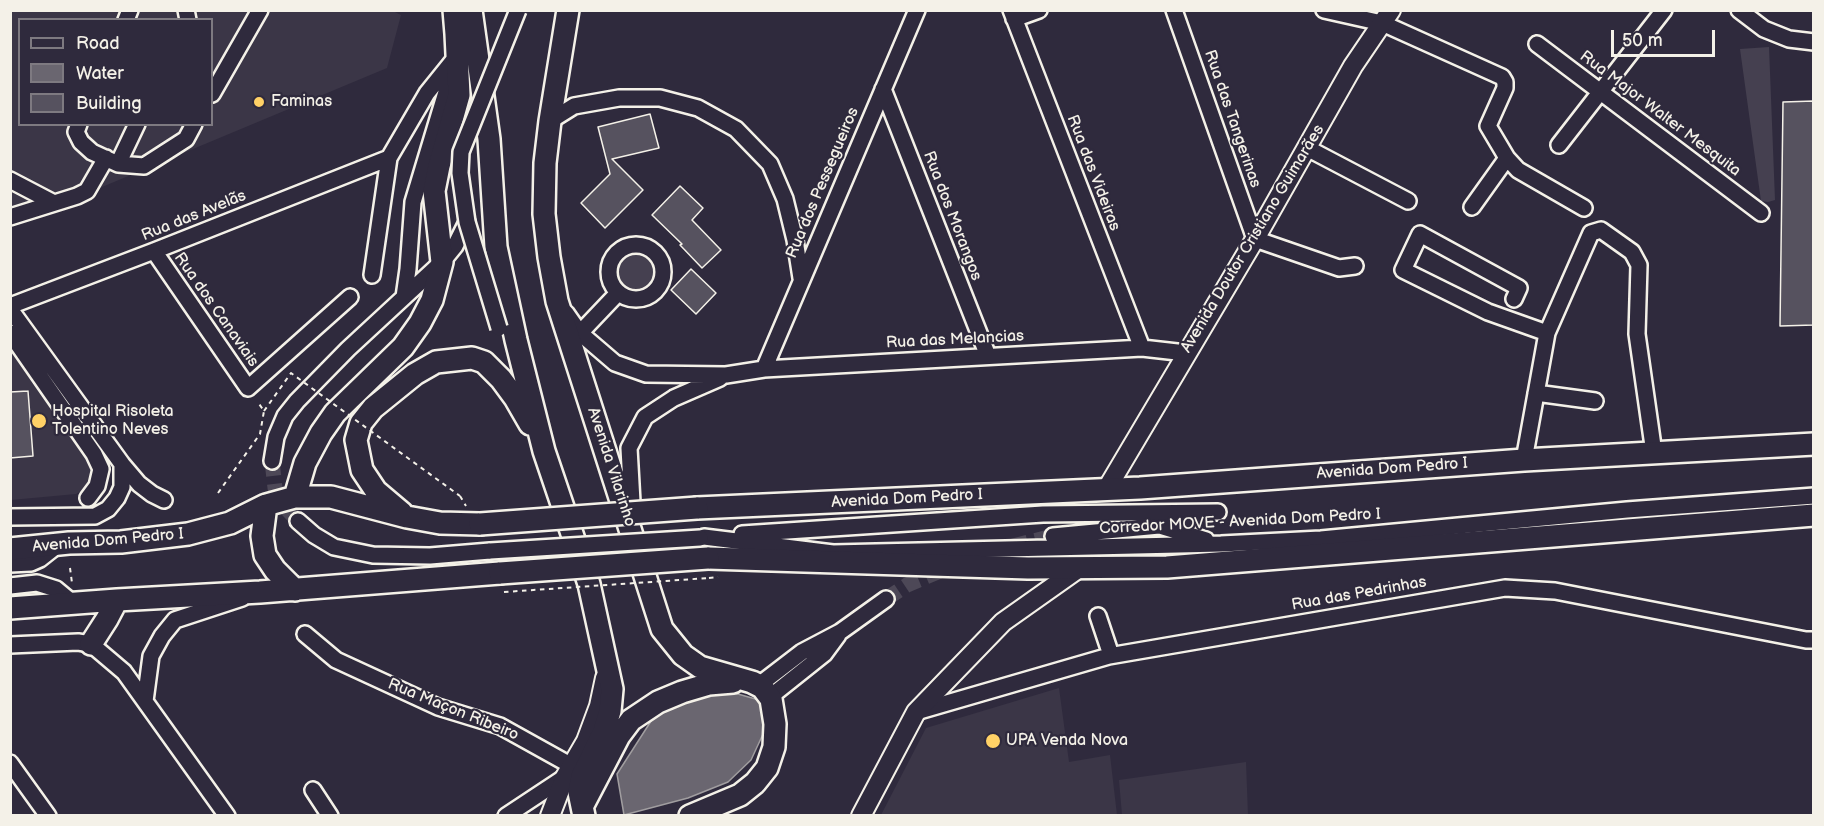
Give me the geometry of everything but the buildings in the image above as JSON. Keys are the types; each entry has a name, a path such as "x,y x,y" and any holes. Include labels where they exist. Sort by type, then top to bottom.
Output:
{"highway":[{"name":"Avenida Vilarinho","path":"568,10 545,163 544,214 557,300 662,629 683,655 700,667 760,688"},
{"path":"295,497 305,463 321,433 335,413 403,347 420,323 432,300 442,262 435,192 439,166 459,95 458,13"},
{"path":"458,13 489,139 496,247 522,364 544,451 589,584 612,689 610,711 604,731 582,776 579,792 581,813"},
{"path":"407,517 376,491 362,470 356,440 361,423 373,408 415,374 436,362 472,358 484,362 515,398 544,451"},
{"name":"Avenida Dom Pedro I","path":"10,549 59,544 121,542 188,534 230,523 266,505 295,497 330,497 440,523 480,524 697,508 1106,490 1524,460 1814,444"},
{"path":"266,505 262,536 265,555 275,570 295,590"},
{"path":"10,608 73,596 117,600 295,590 502,583 709,565 1078,569 1167,567 1814,515"},
{"path":"91,644 117,600"},
{"path":"581,813 620,736 631,720 658,702 709,684 760,688 775,724 774,747 766,768 755,783 740,795 690,816"},
{"path":"735,816 740,795"}],"main road":[{"name":"Avenida Doutor Cristiano Guimarães","path":"1106,490 1255,239 1353,66 1386,17"},
{"path":"1118,469 1123,482 1132,488"},
{"path":"1023,608 1031,594 1033,584 1028,568"},
{"path":"861,816 916,712 1003,622 1078,569"},
{"path":"550,816 569,772 586,741 599,706 608,667"}],"street":[{"path":"213,92 260,10"},
{"path":"518,10 461,152 460,173 465,226 499,328 522,364"},
{"name":"Rua dos Pessegueiros","path":"764,369 917,10"},
{"path":"1012,15 1039,10"},
{"name":"Rua das Tangerinas","path":"1174,10 1255,239"},
{"path":"1324,10 1386,17 1502,76 1505,88 1488,126 1507,158 1518,170 1584,208"},
{"path":"1559,145 1664,10"},
{"path":"1739,10 1764,28 1789,39 1814,42"},
{"name":"Rua das Videiras","path":"1012,15 1142,348"},
{"name":"Rua Major Walter Mesquita","path":"1537,44 1761,213"},
{"path":"372,275 389,158 427,93 458,54"},
{"path":"404,297 413,202 458,54"},
{"name":"Rua dos Morangos","path":"883,89 988,356"},
{"path":"555,91 574,106"},
{"path":"550,121 574,106 619,98 660,98 698,108 736,129 770,164 785,199 795,240 801,280"},
{"path":"78,126 76,132 81,142 92,152 112,161 144,166 186,139 193,126"},
{"path":"10,217 87,191 112,161 136,126"},
{"path":"1307,148 1408,201"},
{"name":"Rua das Avelãs","path":"10,307 389,158"},
{"path":"1472,207 1507,158"},
{"path":"10,180 54,203"},
{"path":"272,461 276,437 285,416 297,401 322,374 442,262 465,226"},
{"path":"1524,460 1546,333 1591,233 1600,230 1632,252 1640,265 1637,333 1654,453"},
{"path":"1514,299 1519,288 1420,234 1403,270 1488,312 1546,333"},
{"path":"1255,239 1339,267 1355,266"},
{"name":"Rua dos Canaviais","path":"154,251 248,388 350,297"},
{"path":"580,333 618,293"},
{"name":"Rua das Melancias","path":"557,300 580,333 615,363 646,374 726,375 764,369 1142,348 1186,353"},
{"path":"10,307 122,464 139,484 164,500"},
{"path":"10,333 94,454 101,469 97,486 88,498"},
{"name":"Rua das Melancias","path":"635,541 628,448 645,417 674,398 726,375"},
{"path":"1536,393 1595,401"},
{"path":"10,517 95,516 108,509 117,498 122,487 122,464"},
{"name":"Corredor MOVE - Avenida Dom Pedro I","path":"702,538 833,553 1221,544 1321,540 1627,510 1814,496"},
{"name":"Corredor MOVE - Avenida Dom Pedro I","path":"298,521 314,535 334,547 373,555 430,556 702,538 895,522 1043,514 1218,512 1159,526 1053,536"},
{"path":"1159,526 1221,544"},
{"path":"709,565 742,541"},
{"path":"10,564 31,563 59,544"},
{"path":"10,586 37,583 73,596"},
{"name":"Rua das Pedrinhas","path":"916,712 1110,656 1505,588 1555,591 1814,640"},
{"path":"146,701 151,656 162,636 175,620 260,592"},
{"path":"760,688 824,654 840,632 886,599"},
{"path":"1098,616 1110,656"},
{"name":"Rua Maçon Ribeiro","path":"305,634 336,660 438,707 500,726 569,772"},
{"path":"10,645 78,642 91,644 124,672 226,816"},
{"path":"10,763 48,816"},
{"path":"506,816 569,772"},
{"path":"313,790 330,816"}],"path":[{"path":"218,494 260,434 264,411 291,373 460,496"},
{"path":"502,583 709,565"},
{"path":"70,567 73,596"}],"shaded area":[{"name":"Faminas","path":"391,10 401,15 387,68 11,225 11,11"},
{"path":"1769,47 1775,200 1768,202 1761,201 1740,49"},
{"path":"636,251 644,252 651,257 656,264 656,280 651,287 644,292 636,293 628,292 621,287 616,280 615,272 616,264 621,257 628,252"},
{"name":"Hospital Risoleta Tolentino Neves","path":"10,342 92,455 95,476 87,488 76,494 11,500"},
{"name":"UPA Venda Nova","path":"1059,688 1069,762 1110,755 1117,815 881,815 926,728"},
{"path":"1246,762 1248,815 1122,815 1119,780"}],"water":[{"path":"724,690 759,700 764,710 764,732 751,760 728,782 688,798 624,815 617,774 653,718 692,697"}],"tunnel":[{"path":"272,461 275,488 283,505 298,521"},
{"path":"1013,546 1053,536"},
{"path":"886,599 907,585 947,568"}],"place":[{"name":"Faminas","path":"259,102"},
{"name":"Hospital Risoleta Tolentino Neves","path":"39,421"},
{"name":"UPA Venda Nova","path":"993,741"}]}
